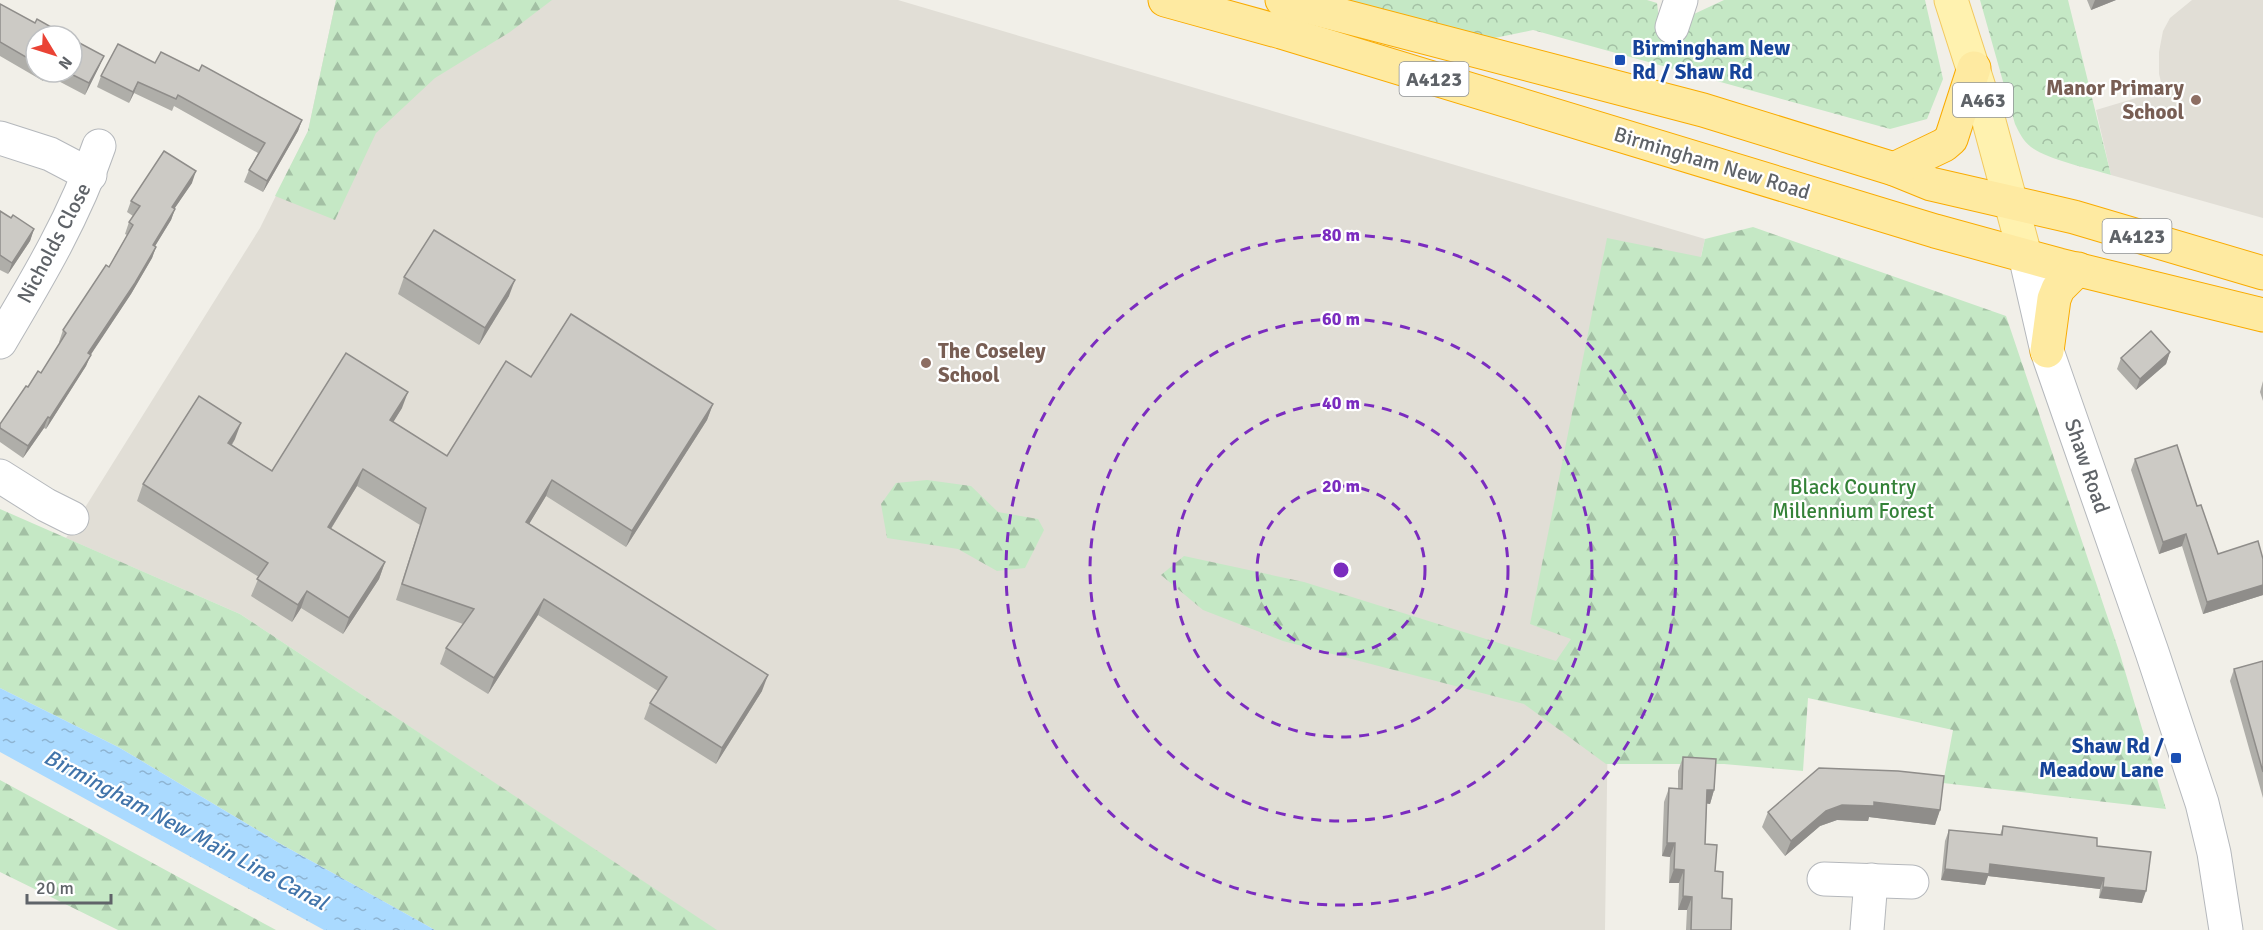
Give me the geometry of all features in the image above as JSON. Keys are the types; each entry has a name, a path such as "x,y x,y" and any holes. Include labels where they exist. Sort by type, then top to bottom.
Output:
{"highway":[{"name":"Birmingham New Road","path":"1165,0 1281,32 1935,231 2263,315"},
{"name":"A4123","path":"1282,0 1703,110 1894,170 1931,184 2074,217 2263,273"},
{"path":"1894,170 1944,145 1951,138 1974,68"},
{"path":"2048,351 2054,299 2058,289 2078,269"}],"main road":[{"name":"Shaw Road","path":"1951,0 1974,68 2025,255"}],"street":[{"name":"Nicholds Close","path":"0,138 50,154 94,160 57,244 0,342"},
{"name":"Shaw Road","path":"2025,255 2048,351 2202,803 2214,853 2226,930"},
{"path":"0,476 46,505 72,518"},
{"path":"1824,879 1912,882"},
{"path":"1867,930 1871,880"}],"shaded area":[{"name":"The Coseley School","path":"336,0 898,0 1705,239 1652,469 1608,715 1605,930 716,930 240,614 66,538 260,228 308,131"},
{"name":"Manor Primary School","path":"2192,0 2263,0 2263,218 2111,175 2096,110 2163,90 2159,74 2159,52 2163,31 2170,18"}],"green space":[{"path":"336,0 552,0 510,32 435,78 376,133 335,220 275,196 308,131"},
{"path":"1343,0 1647,0 1657,3 1659,19 1680,24 1694,14 1724,0 1925,0 1943,79 1927,119 1890,129 1533,30 1485,40"},
{"path":"1980,0 2068,0 2111,175 2038,152 2023,139 2015,124"},
{"name":"Black Country Millennium Forest","path":"1753,227 2006,316 2119,651 2166,809 1943,783 1953,730 1808,698 1803,771 1724,764 1606,764 1524,704 1283,641 1203,610 1161,575 1184,556 1304,582 1556,661 1571,639 1530,624 1607,238 1701,257 1705,239"},
{"path":"927,480 971,486 998,512 1038,519 1044,530 1025,568 997,571 958,549 887,538 881,504 896,483"},
{"path":"0,509 240,614 717,930 435,930 279,843 120,748 0,688"},
{"path":"0,780 276,930 118,930 0,872"}],"water":[{"name":"Birmingham New Main Line Canal","path":"0,688 120,748 279,843 435,930 324,930 0,752"}],"building":[{"path":"0,4 35,23 37,19 46,24 24,24 24,56 0,42"},
{"path":"118,44 155,63 161,52 199,71 202,65 302,120 267,181 249,170 265,143 178,95 176,99 138,82 133,92 101,76"},
{"path":"84,45 104,56 89,83 84,80"},
{"path":"164,151 196,171 172,207 175,209 153,245 156,247 135,283 88,353 91,355 50,418 48,417 28,446 0,428 0,424 38,371 41,373 66,333 63,330 106,265 109,267 133,225 129,222 140,206 131,201"},
{"path":"0,211 11,218 13,215 34,229 12,263 0,255"},
{"path":"434,230 515,280 485,328 404,277"},
{"path":"571,314 713,404 632,531 552,480 526,522 768,675 722,748 650,703 667,677 544,599 494,678 446,648 474,609 402,584 426,508 363,469 328,527 385,562 349,618 307,591 298,605 257,579 268,563 143,484 199,396 241,423 228,443 272,471 346,353 408,392 390,420 447,456 506,361 531,377"},
{"path":"2151,331 2170,352 2140,379 2121,358"},
{"path":"2177,445 2197,506 2201,505 2218,554 2258,541 2263,559 2263,585 2207,602 2186,534 2163,542 2135,459"},
{"path":"2263,661 2263,772 2234,669"},
{"path":"1683,757 1716,759 1714,790 1707,790 1705,844 1717,845 1715,871 1723,872 1722,898 1732,899 1731,930 1691,930 1692,897 1683,896 1684,870 1674,869 1675,843 1667,843 1669,788 1682,789"},
{"path":"1819,768 1898,771 1944,776 1940,810 1874,802 1874,806 1842,805 1826,811 1791,841 1768,812"},
{"path":"2003,826 2097,838 2097,846 2151,852 2146,891 2103,887 2104,878 1990,864 1989,874 1945,869 1949,830 2002,835"}],"place":[{"name":"Birmingham New Rd / Shaw Rd","path":"1620,60"},
{"name":"Manor Primary School","path":"2196,100"},
{"name":"The Coseley School","path":"926,363"},
{"name":"Shaw Rd / Meadow Lane","path":"2176,758"}]}
